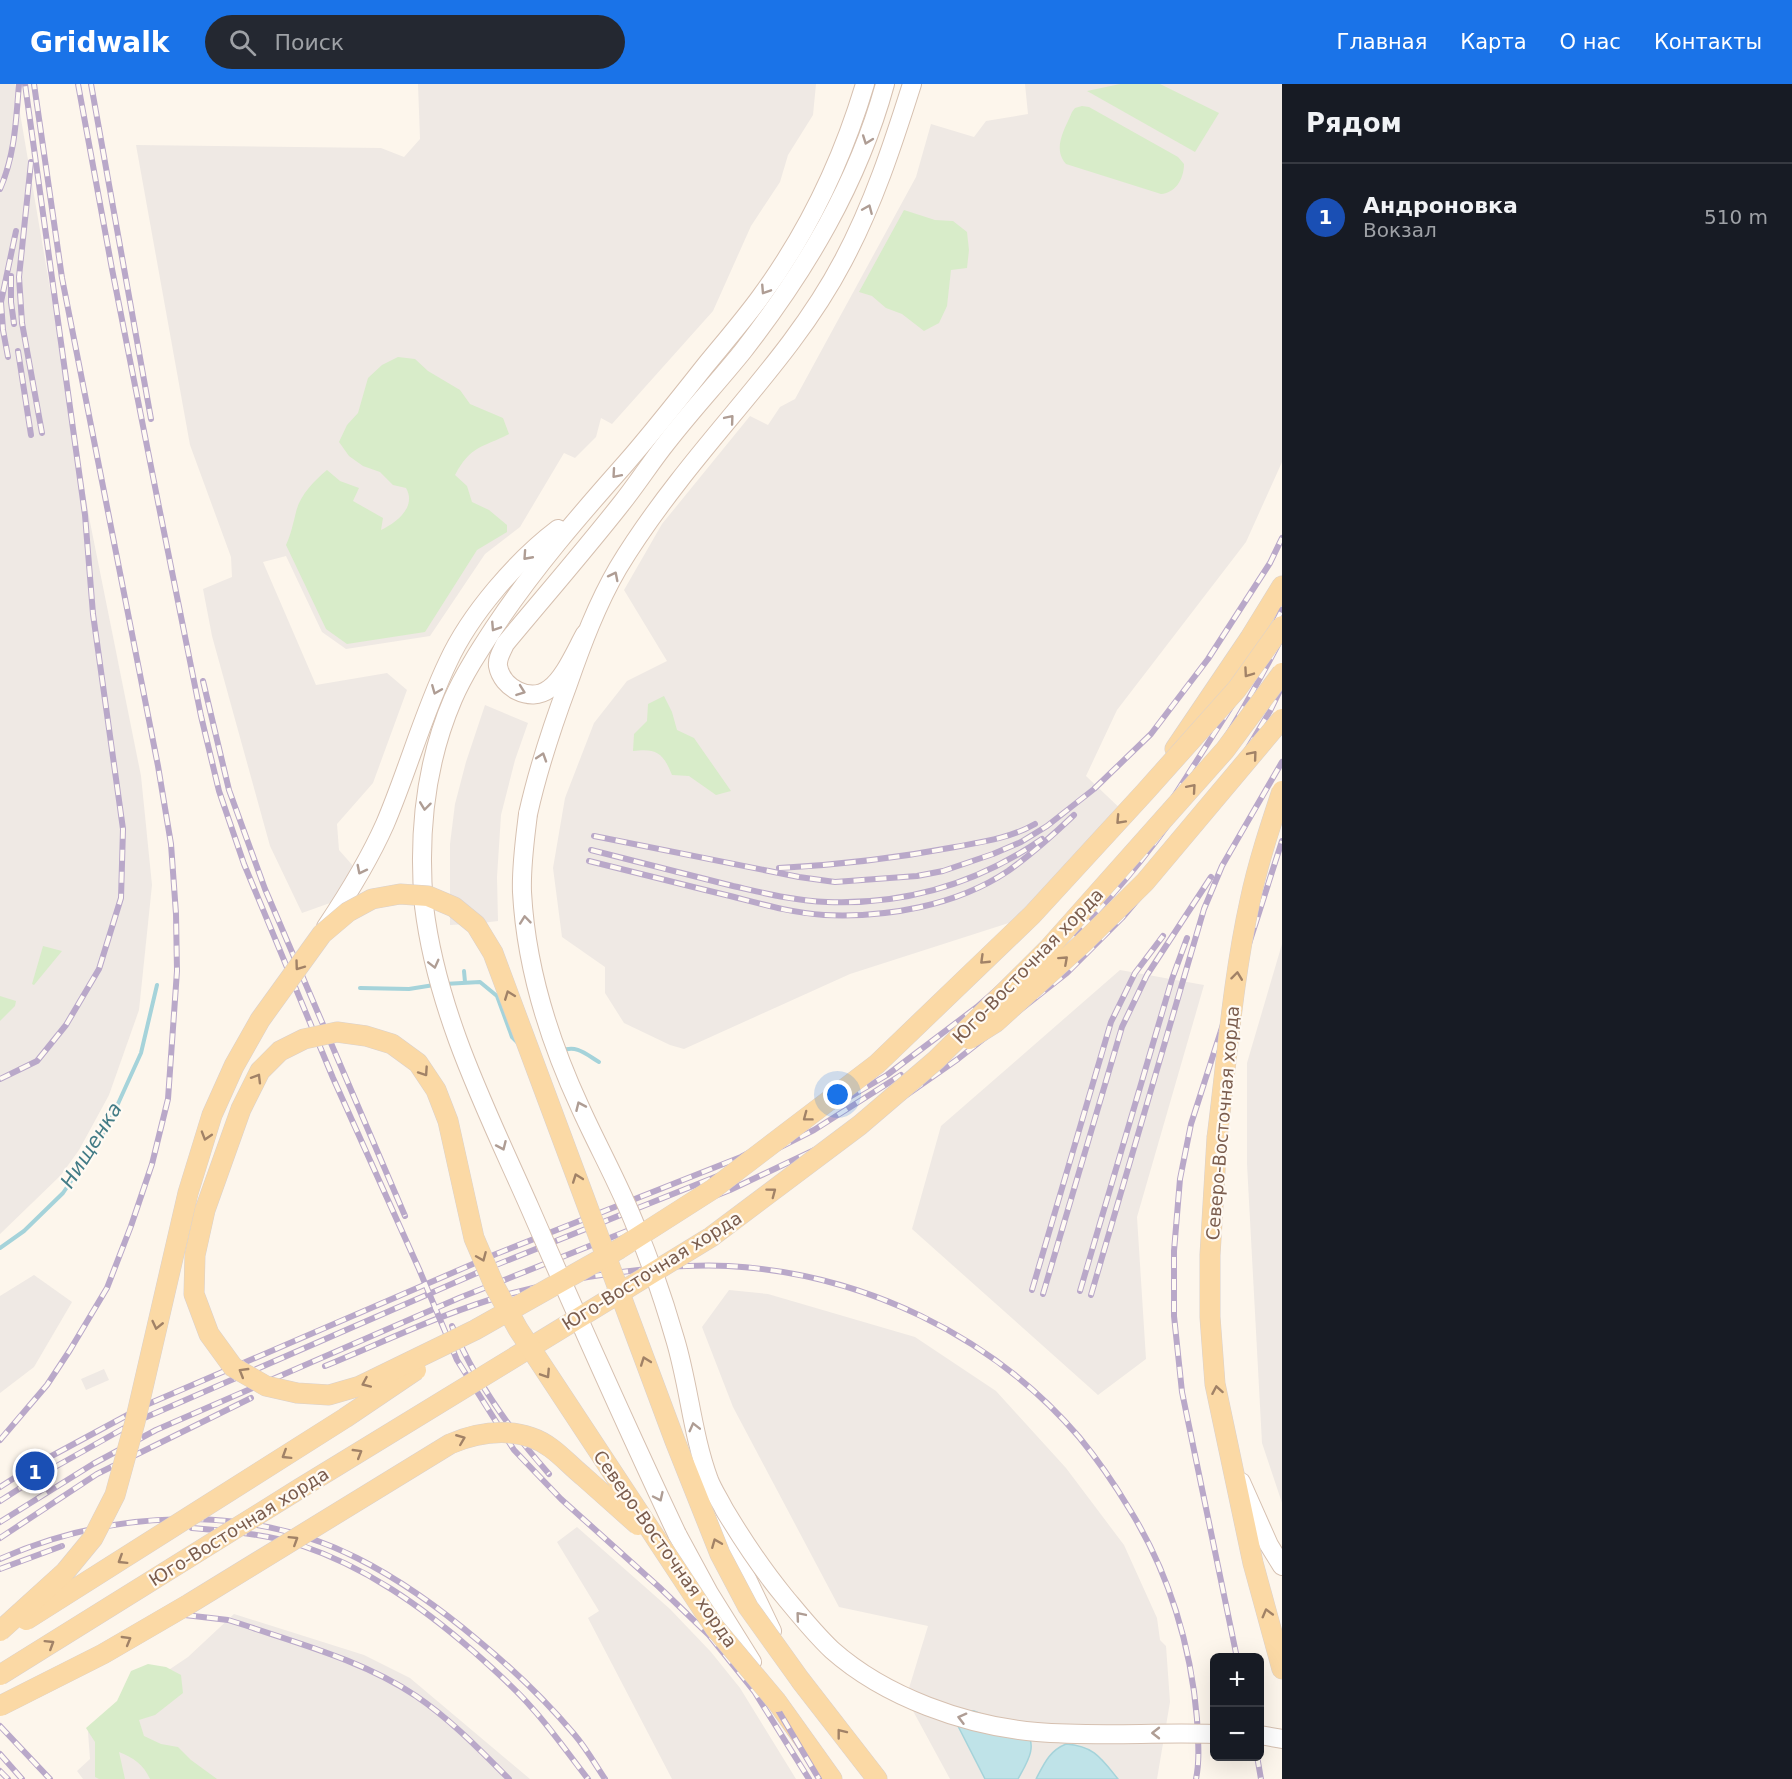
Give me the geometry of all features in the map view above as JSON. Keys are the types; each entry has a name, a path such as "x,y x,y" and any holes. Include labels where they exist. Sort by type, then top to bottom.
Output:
{"main road":[{"path":"777,1702 709,1593 677,1534 614,1400 472,1078 440,988 431,951 424,906 421,841 426,794 438,741 453,699 476,655 507,608 559,538 641,445 760,298 820,200 840,158 865,84"},
{"path":"885,84 856,168 836,210 807,261 743,351 668,441 622,503 505,644 498,666 507,684 516,691 537,694 549,689 561,676 618,568 649,520 778,360 813,311 843,262 866,214 888,161 912,84"},
{"path":"641,445 743,351"},
{"path":"320,936 356,881 384,825 448,661 463,634 485,603 536,546 588,506"},
{"path":"1145,792 1250,638 1282,586"},
{"name":"Северо-Восточная хорда","path":"832,1779 777,1702 715,1628 547,1376 495,1287 474,1238 448,1121 436,1090 418,1063 392,1044 366,1036 337,1032 304,1039 280,1052 260,1071 241,1109 206,1210 195,1255 194,1294 209,1334 233,1367 266,1386 297,1394 330,1395 360,1386 475,1330 619,1249 713,1189 877,1064 1032,915 1237,689 1282,626"},
{"name":"Северо-Восточная хорда","path":"585,634 538,771 528,814 523,852 522,890 527,939 534,976 548,1026 578,1103 640,1236 676,1340 688,1402 710,1483 737,1558 774,1635 801,1681"},
{"name":"Юго-Восточная хорда","path":"0,1675 711,1237 860,1125 936,1060 1049,948 1225,750 1282,673"},
{"path":"936,1060 996,1022 1083,943 1145,882 1282,719"},
{"name":"Северо-Восточная хорда","path":"1282,790 1261,853 1239,958 1217,1138 1210,1254 1210,1317 1215,1384 1253,1563 1282,1669"},
{"name":"Северо-Восточная хорда","path":"0,1631 65,1572 93,1538 115,1495 135,1422 188,1193 212,1115 234,1066 261,1020 320,936 348,912 372,899 400,894 428,896 454,907 476,925 493,953 671,1430 720,1554 748,1607 801,1681 877,1779"},
{"name":"Юго-Восточная хорда","path":"0,1637 345,1418 475,1330"},
{"path":"0,1706 103,1654 450,1444 469,1436 490,1432 511,1433 531,1438 550,1447 658,1543"},
{"path":"1228,1448 1269,1545 1282,1566"},
{"path":"710,1483 763,1570 810,1627 833,1650 870,1677 917,1702 954,1716 997,1727 1037,1732 1210,1734"},
{"path":"1264,1736 1282,1739"}],"shaded area":[{"path":"0,84 15,84 90,522 141,776 152,885 139,1010 109,1095 79,1150 61,1175 0,1234"},
{"path":"418,84 816,84 813,115 788,155 780,182 751,226 713,311 612,424 601,418 596,437 575,458 564,453 520,527 485,554 430,636 346,649 322,632 286,556 263,562 316,685 387,673 407,690 373,783 337,824 339,850 354,867 358,893 302,913 270,846 212,636 203,589 232,577 231,557 190,445 136,145 381,148 404,157 420,139"},
{"path":"1025,84 1282,84 1282,462 1246,542 1117,710 1086,776 1126,814 1021,919 850,974 684,1049 670,1045 624,1023 605,993 605,967 562,937 553,868 565,798 594,723 627,681 667,661 624,590 662,524 750,416 768,425 780,407 795,399 916,177 931,124 974,137 986,121 1028,114"},
{"path":"485,705 528,723 515,760 501,815 497,877 498,921 482,923 483,935 471,936 469,924 450,925 450,844 455,804"},
{"path":"1282,944 1282,1503 1262,1443 1247,1164 1247,1063"},
{"path":"1120,970 1204,985 1137,1217 1146,1359 1098,1395 912,1229 941,1126"},
{"path":"34,1275 72,1302 34,1367 0,1393 0,1296"},
{"path":"729,1290 768,1294 915,1337 996,1391 1066,1468 1124,1545 1157,1618 1160,1640 1166,1646 1170,1702 1157,1779 950,1779 906,1698 928,1626 839,1607 733,1407 702,1327"},
{"path":"104,1369 109,1380 86,1390 81,1379"},
{"path":"577,1527 670,1609 711,1652 740,1688 796,1779 672,1779 588,1618 599,1611 557,1542"},
{"path":"234,1614 364,1655 410,1678 530,1779 83,1779 77,1771 90,1759 88,1732 136,1692 188,1657"}],"green space":[{"path":"1120,84 1160,84 1219,113 1195,152 1087,91"},
{"path":"1089,107 1178,157 1184,164 1184,169 1175,188 1161,194 1066,164 1060,152 1061,138 1072,112 1075,108"},
{"path":"904,210 935,220 953,221 967,232 969,250 967,268 951,270 947,306 939,323 924,331 902,314 886,308 872,296 859,292"},
{"path":"398,357 415,359 428,371 460,390 470,404 503,418 509,434 472,453 455,475 467,486 472,502 489,510 507,525 507,532 477,550 425,632 347,644 326,629 286,545 304,494 327,470 340,481 359,488 353,501 383,518 381,530 398,519 407,508 409,495 406,488 393,485 380,472 363,466 349,456 339,442 347,425 358,413 368,378 382,365"},
{"path":"664,696 677,730 694,738 731,791 716,795 689,776 672,775 662,757 654,751 633,751 634,734 647,721 648,704"},
{"path":"43,946 62,951 34,985 32,984"},
{"path":"0,996 16,1001 15,1006 0,1021"},
{"path":"148,1664 166,1667 181,1675 183,1693 155,1715 139,1720 144,1736 161,1744 178,1747 191,1760 217,1779 150,1779 138,1762 119,1752 125,1779 95,1777 95,1742 86,1728 117,1701 131,1671"}],"water":[{"path":"967,1711 974,1711 1025,1731 1031,1743 1031,1749 1018,1779 985,1779 958,1726"},
{"path":"1066,1744 1084,1747 1096,1754 1118,1779 1036,1779 1051,1754"}],"waterway":[{"path":"464,971 465,982"},
{"name":"Нищенка","path":"444,984 480,982 497,996 512,1037 518,1043"},
{"name":"Нищенка","path":"0,1248 24,1231 63,1193 107,1128 141,1053 157,985"},
{"name":"Нищенка","path":"360,988 409,989 434,985"},
{"name":"Нищенка","path":"562,1051 577,1050 599,1062"}],"railway":[{"path":"0,189 12,150 19,84"},
{"path":"0,1079 37,1061 66,1025 99,969 121,898 123,829 93,614 85,515 25,84"},
{"path":"0,1440 47,1385 70,1350 107,1288 131,1226 152,1164 168,1099 177,971 171,844 158,766 62,278 34,84"},
{"path":"78,84 159,507 201,716 219,791 244,864 333,1078 419,1269 457,1360 514,1450 561,1499 709,1635 754,1691 809,1779"},
{"path":"91,84 151,419"},
{"path":"31,162 19,277 22,323 42,433"},
{"path":"8,357 1,302 16,231"},
{"path":"11,276 14,324"},
{"path":"18,351 31,435"},
{"path":"594,836 799,877 835,882 917,876 943,871 1021,842 1047,826 1094,789 1151,734 1208,659 1270,563 1282,538"},
{"path":"0,1487 33,1466 146,1405 496,1254 741,1157 887,1075 977,1007 1054,939 1155,826 1242,690 1282,610"},
{"path":"998,999 1062,947 1127,878 1157,840 1211,761 1282,637"},
{"path":"203,681 229,790 265,889 405,1216"},
{"path":"0,1522 93,1464 156,1430 459,1298 730,1190 825,1145 895,1103 958,1059 1067,973 1122,918 1182,847 1227,783 1270,711 1282,686"},
{"path":"1091,1295 1204,909 1222,866 1282,762"},
{"path":"589,861 787,910 824,915 895,912 943,901 988,883 1025,858 1074,815"},
{"path":"779,868 823,865 933,851 996,839 1035,824"},
{"path":"591,850 780,896 827,902 856,902 884,900 940,888 992,868 1042,839"},
{"path":"1236,1653 1182,1392 1174,1316 1174,1251 1180,1179 1191,1124 1282,841"},
{"path":"1043,1294 1122,1027 1147,975 1211,877"},
{"path":"1032,1290 1111,1022 1135,973 1163,936"},
{"path":"1080,1291 1172,979 1187,938"},
{"path":"0,1501 39,1476 135,1422 486,1269 745,1165 814,1130 901,1075"},
{"path":"325,1366 485,1301 561,1282 647,1269 728,1266 778,1271 827,1281 875,1296 921,1316 965,1340 1006,1368 1044,1401 1079,1437 1130,1510 1144,1534 1167,1585 1183,1637 1197,1719 1196,1779"},
{"path":"452,1326 471,1366 494,1404 549,1474"},
{"path":"0,1538 97,1474 251,1398"},
{"path":"0,1559 42,1543 87,1530 132,1522 178,1519 225,1521 270,1528 315,1540 357,1558 389,1576 421,1596 466,1630 552,1710 578,1739 605,1779"},
{"path":"192,1528 287,1541 324,1554 392,1589 453,1634 511,1685 547,1725 588,1779"},
{"path":"0,1569 62,1546"},
{"path":"185,1615 228,1620 331,1654 375,1673 416,1696 441,1715 509,1779"},
{"path":"717,1632 762,1683 819,1779"},
{"path":"0,1726 50,1779"},
{"path":"0,1754 22,1779"},
{"path":"1258,1761 1261,1779"},
{"path":"0,1771 8,1779"}],"place":[{"name":"Андроновка","path":"35,1471"}]}
